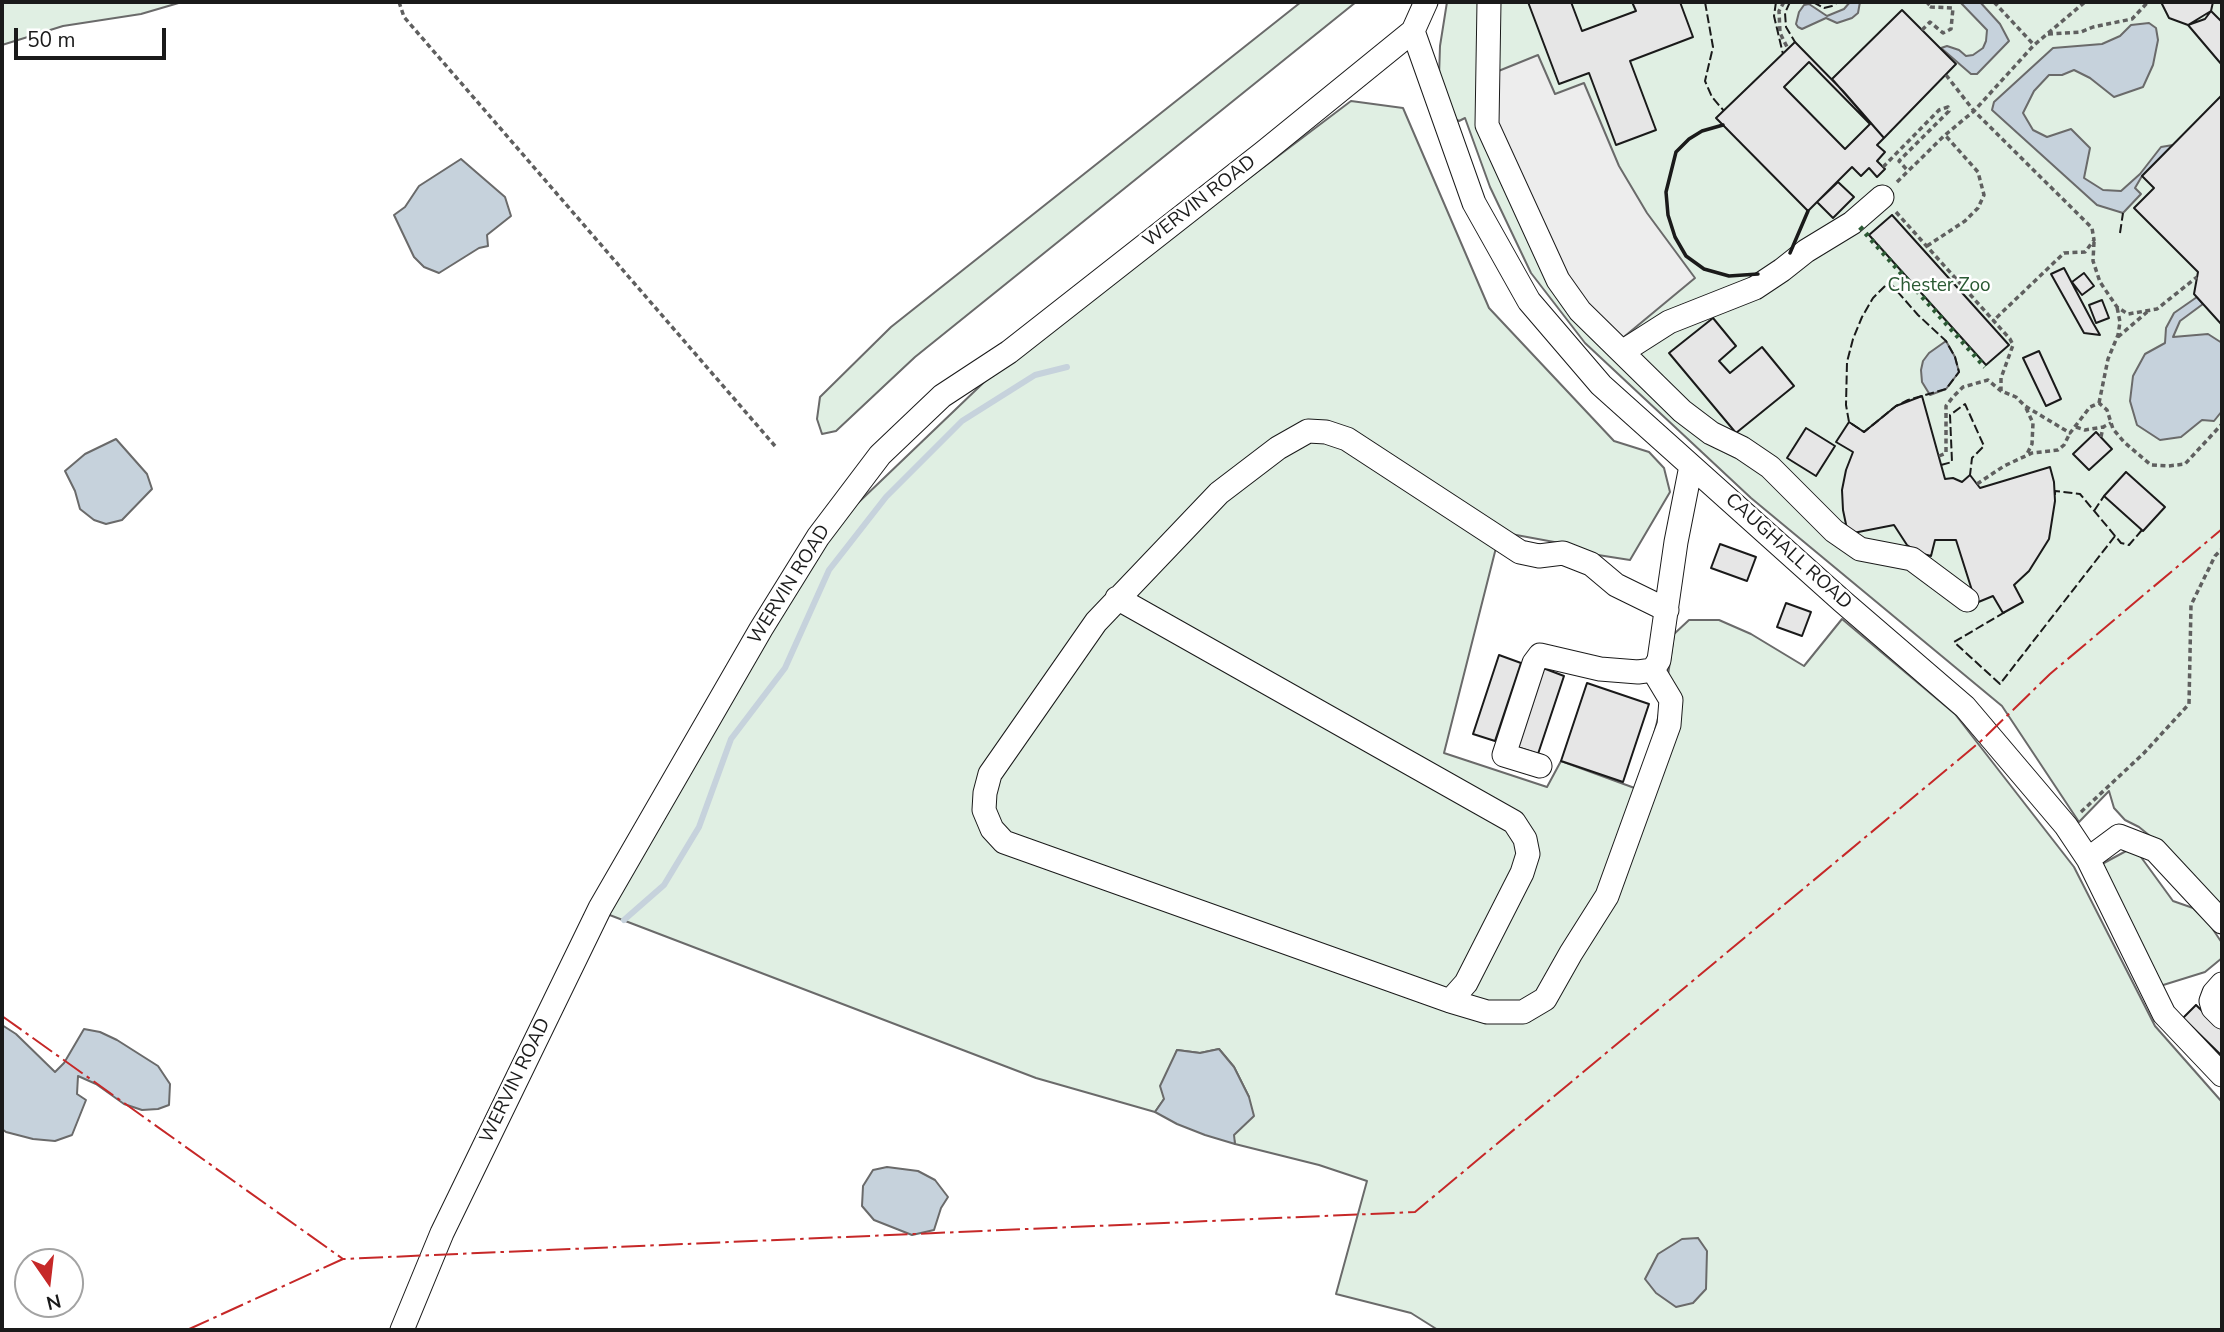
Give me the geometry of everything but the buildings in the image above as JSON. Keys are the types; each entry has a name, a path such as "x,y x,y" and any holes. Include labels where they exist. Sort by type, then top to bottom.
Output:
{"street":[{"path":"1413,31 1426,2"},
{"path":"1489,2 1487,125 1558,280 1580,311 1682,411 1711,433 1742,447 1770,467 1835,531 1860,550 1912,559 1967,600"},
{"name":"CAUGHALL ROAD","path":"1413,31 1474,204 1529,301 1601,385 1965,707 2066,826 2088,859 2164,1014 2222,1075"},
{"name":"WERVIN ROAD","path":"402,1330 442,1233 600,908 761,629 818,537 880,455 942,397 1009,352 1413,31"},
{"path":"1622,352 1669,322 1755,288 1806,251 1852,223 1882,197"},
{"path":"1653,670 1671,701 1669,725 1607,896 1545,999 1523,1012 1487,1012 1450,1001 1004,842 992,829 984,810 990,774 1096,622 1219,493 1278,448 1308,431 1326,432 1347,439 1520,552 1539,556 1563,552 1591,564 1616,585 1667,610"},
{"path":"1540,766 1503,755 1534,663 1540,655 1600,670 1638,673 1653,670 1659,660 1676,542 1691,466"},
{"path":"1117,598 1514,822 1525,839 1528,854 1522,873 1465,983 1450,1001"},
{"path":"2088,859 2119,836 2155,850 2222,922"},
{"path":"2222,984 2211,1001 2213,1008 2222,1017"}],"path":[{"path":"399,2 404,17 775,446"},
{"path":"1784,2 1780,11 1780,33 1788,49"},
{"path":"1922,30 1930,22 1943,33 1951,29 1953,8 1931,7 1927,5 1930,2"},
{"path":"1994,2 2034,45"},
{"path":"2001,390 2001,378 2013,345 1882,197 1945,135 1974,111 2034,45 2085,2"},
{"path":"2048,34 2081,32 2133,19 2148,2"},
{"path":"1946,75 1974,111 2092,228 2092,261 2099,282 2117,307 2128,314 2157,309 2197,277"},
{"path":"1882,167 1939,110 1948,107 1949,111 1899,162 1908,171"},
{"path":"1927,246 1965,221 1978,208 1984,195 1978,172 1945,135"},
{"path":"1993,321 2064,253 2085,253 2094,240"},
{"path":"2099,403 2108,359 2120,322 2117,307"},
{"path":"2117,338 2148,311"},
{"path":"1939,456 1946,453 1946,406 1964,387 1988,380 2016,397 2025,407 2033,423 2032,444 2026,455"},
{"path":"2099,403 2107,410 2110,423 2124,442 2151,465 2185,464 2222,424"},
{"path":"1977,484 2026,455 2058,450 2090,407 2099,403"},
{"path":"2025,407 2070,433"},
{"path":"2076,427 2085,430 2104,427 2110,423"},
{"path":"2101,437 2104,427"},
{"path":"2066,826 2144,753 2189,704 2191,606 2215,556 2222,549"}],"green space":[{"path":"2,2 182,2 141,14 63,26 2,45"},
{"path":"1301,2 1356,2 915,357 836,431 822,434 817,419 820,397 891,327"},
{"name":"Chester Zoo","path":"1447,2 2222,2 2222,908 2171,853 2139,827 2125,820 2114,808 2109,791 2079,822 2002,706 1751,498 1585,343 1531,273 1490,187 1465,118 1459,121 1453,118 1439,77 1440,46"},
{"path":"1351,101 1403,108 1489,308 1614,441 1649,452 1664,468 1670,492 1630,560 1579,552 1565,544 1500,532 1444,753 1547,787 1561,761 1640,790 1667,682 1674,634 1689,620 1719,620 1751,634 1804,666 1842,619 1955,714 2074,867 2155,1026 2222,1102 2222,1330 1438,1330 1411,1313 1336,1294 1367,1181 1319,1165 1235,1144 1233,1135 1240,1128 1249,1097 1234,1067 1219,1049 1200,1053 1177,1050 1164,1099 1155,1112 1036,1078 607,914 813,546 1003,364"},
{"path":"2128,850 2138,853 2173,901 2193,908 2210,925 2222,943 2222,958 2205,972 2160,986 2102,864"}],"shaded area":[{"path":"1850,2 1860,2 1858,13 1852,18 1837,23 1826,18 1802,29 1796,24 1804,5 1809,4 1827,16 1844,9"},
{"path":"1960,2 1980,2 2000,24 2009,41 1977,74 1971,74 1941,48 1947,46 1966,56 1973,55 1983,48 1986,41 1987,30"},
{"path":"2149,23 2156,28 2158,40 2153,65 2143,87 2114,97 2090,78 2074,70 2062,75 2049,75 2034,91 2023,113 2033,130 2047,137 2071,129 2090,148 2084,178 2103,190 2121,191 2140,174 2161,147 2173,145 2142,176 2135,188 2141,194 2123,213 2097,205 1992,110 1994,102 2053,48 2102,44 2120,36 2131,25"},
{"path":"1538,55 1555,94 1584,83 1619,166 1647,213 1695,278 1619,341 1581,300 1555,258 1494,123 1496,72"},
{"path":"461,159 505,197 511,216 487,235 488,246 479,248 439,273 424,267 414,257 394,215 405,207 419,186"},
{"path":"2197,297 2203,304 2180,321 2173,337 2208,334 2222,343 2222,411 2214,421 2202,420 2181,437 2160,440 2137,425 2130,401 2133,376 2145,354 2165,343 2166,328 2174,313"},
{"path":"1946,341 1955,357 1959,372 1946,389 1930,395 1922,382 1923,361"},
{"path":"116,439 147,474 152,489 122,520 106,524 94,520 80,509 65,471 85,454"},
{"path":"2,1025 16,1034 55,1072 64,1063 84,1029 100,1032 117,1040 158,1066 170,1084 169,1105 142,1110 124,1104 96,1084 78,1076 77,1094 86,1100 72,1135 55,1141 6,1132 2,1129"},
{"path":"1219,1049 1234,1067 1249,1097 1254,1116 1234,1135 1235,1144 1177,1124 1155,1112 1164,1099 1160,1086 1177,1050 1200,1053"},
{"path":"887,1167 918,1171 935,1180 948,1197 941,1208 934,1230 912,1235 874,1220 862,1206 863,1186 873,1170"},
{"path":"1698,1238 1707,1251 1706,1289 1693,1303 1676,1307 1656,1293 1645,1279 1658,1254 1682,1239"}],"waterway":[{"path":"624,920 664,885 699,827 731,739 785,668 829,570 886,497 962,421 1035,375 1067,367"}],"hedge":[{"path":"1860,227 1985,367"}],"fence":[{"path":"1705,2 1713,47 1705,81 1712,97 1724,111"},
{"path":"1776,2 1774,16 1783,54"},
{"path":"1790,2 1785,13 1786,27 1795,42"},
{"path":"1813,2 1824,8 1838,2"},
{"path":"2120,233 2123,213"},
{"path":"1889,282 1946,341 1955,357 1959,372 1946,389 1896,406 1864,432 1849,422 1846,405 1847,362 1862,317 1873,298 1889,282"},
{"path":"1941,465 1952,462 1950,415 1965,404 1984,446 1972,458 1970,475"},
{"path":"2055,495 2055,491 2080,494 2121,543 2129,545 2142,530"},
{"path":"2094,511 2104,496"},
{"path":"2005,612 1954,642 2000,684 2115,536"}],"wall":[{"path":"1723,125 1702,131 1676,152 1666,192 1668,215 1675,237 1686,256 1704,269 1729,276 1758,274"},
{"path":"1790,253 1808,211"}],"power":[{"path":"187,1330 343,1259 1415,1212 1981,741 2050,674 2222,529"},
{"path":"2,1016 343,1259"}]}
